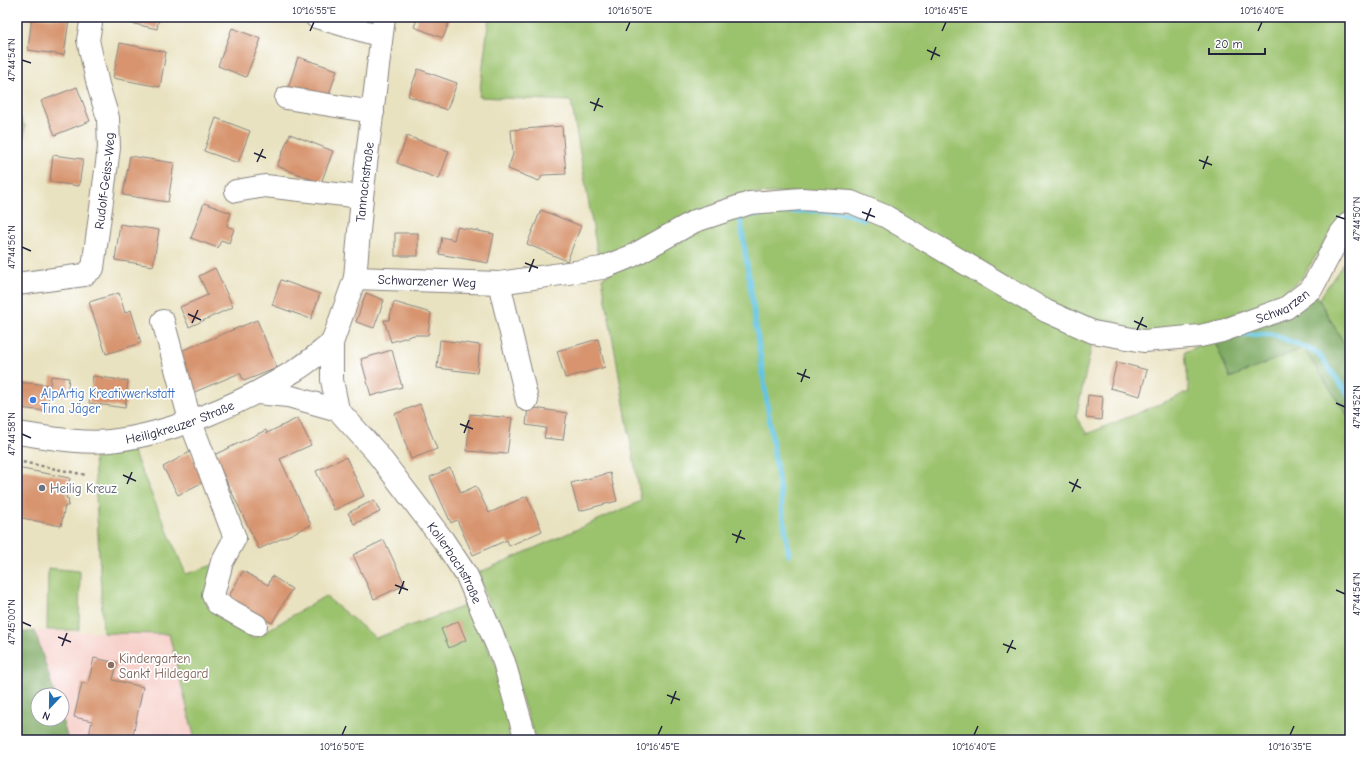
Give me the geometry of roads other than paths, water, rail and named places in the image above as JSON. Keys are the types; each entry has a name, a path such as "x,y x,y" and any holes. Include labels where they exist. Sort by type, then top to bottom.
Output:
{"street":[{"name":"Rudolf-Geiss-Weg","path":"17,284 84,275 93,268 109,148 108,118 98,85 88,40 92,17"},
{"path":"316,17 383,26"},
{"name":"Tannachstraße","path":"338,410 332,380 332,343 355,278 362,197 383,26"},
{"path":"286,98 372,112"},
{"path":"236,191 265,186 362,197"},
{"name":"Schwarzen","path":"632,256 695,221 750,203 802,199 851,202 885,216 1046,311 1092,332 1144,341 1200,336 1222,331 1286,308 1312,288 1341,233 1350,222"},
{"name":"Schwarzener Weg","path":"355,278 499,283 602,268 632,256"},
{"path":"499,283 527,400"},
{"path":"163,321 190,420 234,538 222,562 213,595 217,603 256,625"},
{"path":"257,393 297,370 332,343"},
{"name":"Heiligkreuzer Straße","path":"17,434 85,441 110,441 156,433 257,393 288,396 338,410"},
{"name":"Kollerbachstraße","path":"338,410 376,452 443,540 466,576 504,662 526,740"}],"waterway":[{"path":"789,555 740,216 819,211 849,214 864,219"},
{"path":"1241,334 1275,335 1318,353 1350,397"}],"place":[{"name":"AlpArtig Kreativwerkstatt Tina Jäger","path":"33,400"},
{"name":"Heilig Kreuz","path":"42,488"},
{"name":"Kindergarten Sankt Hildegard","path":"111,665"}]}
